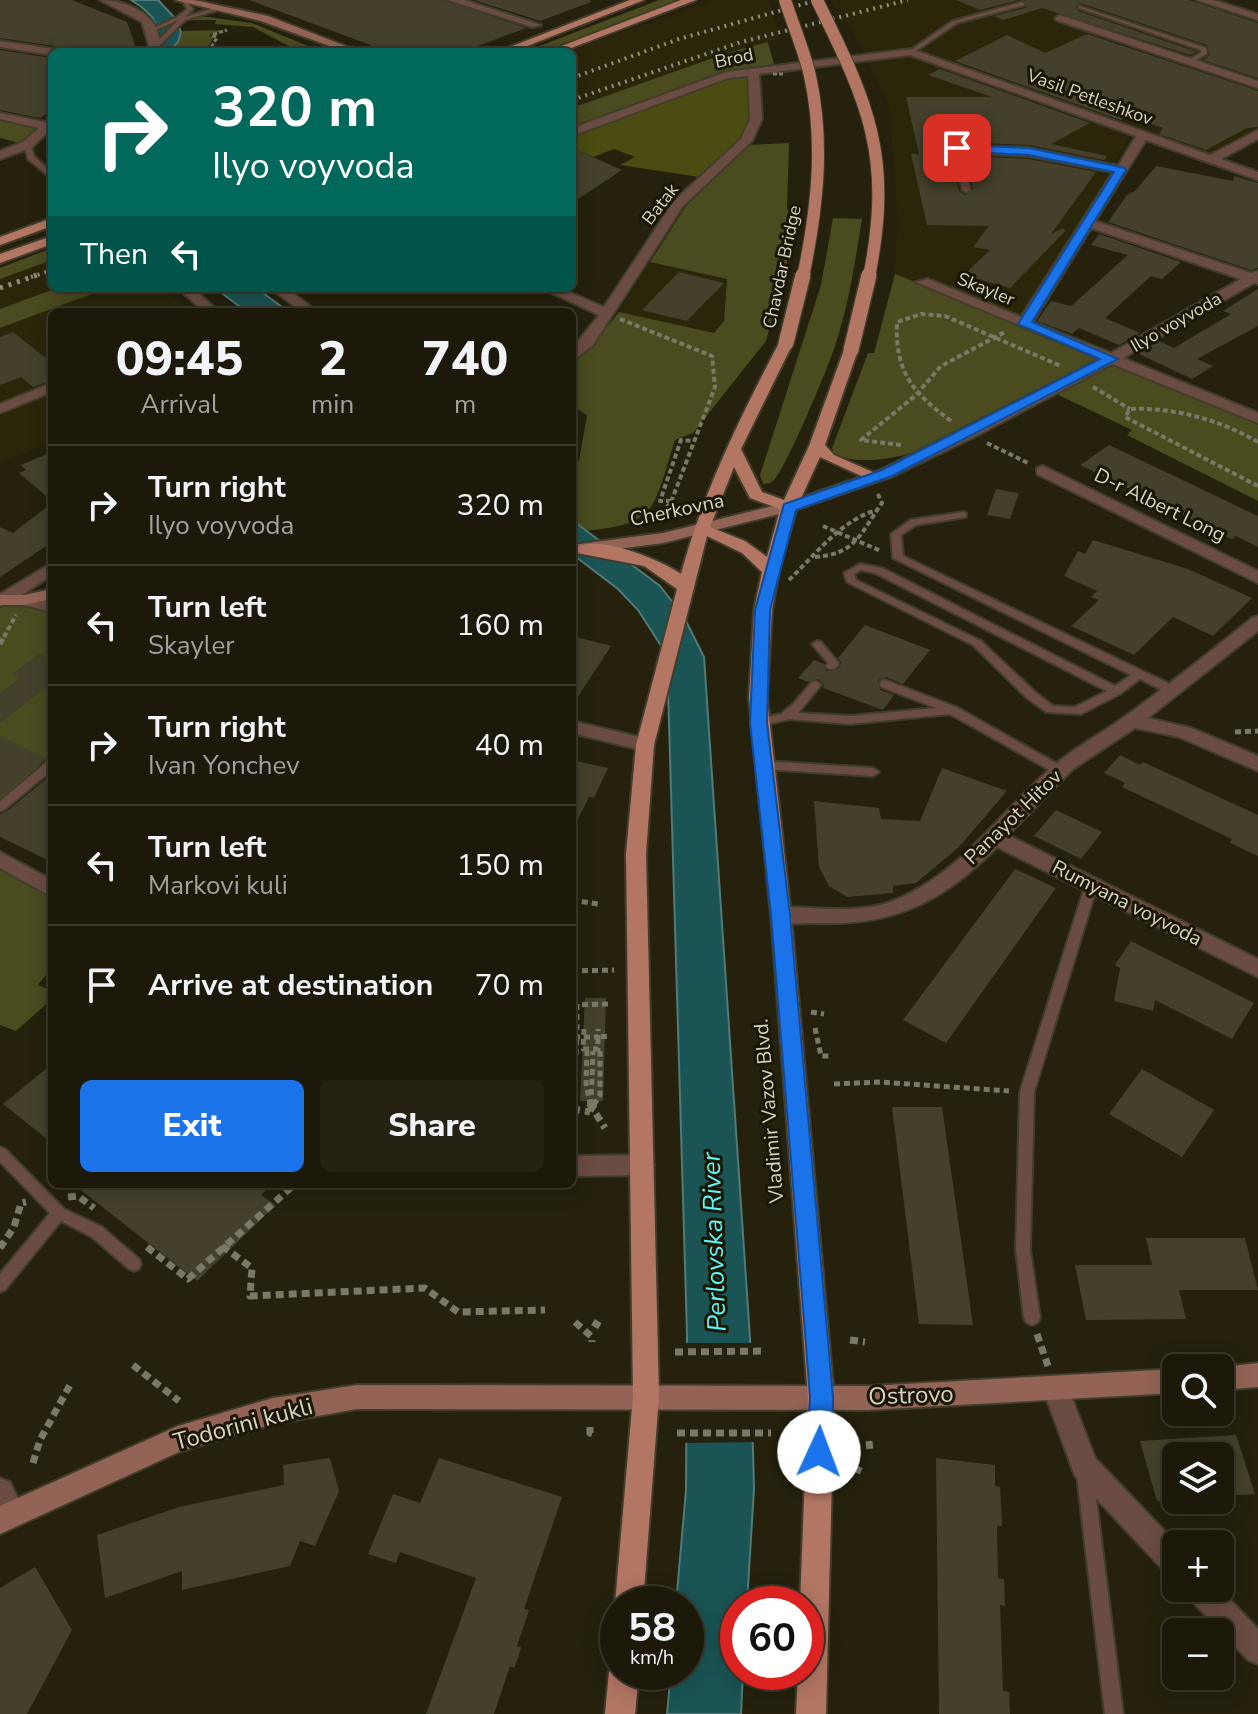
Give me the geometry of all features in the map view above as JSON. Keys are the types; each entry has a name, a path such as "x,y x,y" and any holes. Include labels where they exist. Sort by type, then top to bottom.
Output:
{"main road":[{"path":"513,48 639,0"},
{"path":"562,48 691,0"},
{"name":"Chavdar Bridge","path":"701,529 733,448 786,343 813,232 820,157 810,78 785,0"},
{"path":"733,448 756,495 789,507 817,446 851,350 877,247 880,209 877,166 865,102 817,0"},
{"path":"0,241 48,223"},
{"path":"0,259 48,241"},
{"path":"817,446 829,458 876,477"},
{"name":"Vladimir Vazov Blvd.","path":"789,507 763,610 758,723 781,915 821,1397 811,1714"},
{"path":"630,1586 646,1396 636,854 645,745 701,529 734,539 755,553 771,571"},
{"path":"577,549 643,559 663,567 685,587"},
{"path":"620,1714 622,1690"}],"street":[{"path":"105,0 142,16 154,29 152,48"},
{"path":"222,10 240,0"},
{"path":"453,0 536,25"},
{"path":"1202,0 1258,17"},
{"path":"182,1 289,26 346,48"},
{"path":"1060,18 1258,85"},
{"path":"0,44 48,51"},
{"name":"Brod","path":"576,131 726,75 911,52"},
{"name":"Vasil Petleshkov","path":"911,52 1258,176"},
{"name":"Batak","path":"576,353 608,314 678,204 746,141 756,119 753,71"},
{"path":"0,116 48,124"},
{"path":"0,155 27,145 48,126"},
{"path":"1211,159 1258,134"},
{"path":"1024,324 1143,135"},
{"path":"957,148 1029,152 1121,170"},
{"path":"1088,223 1256,278"},
{"name":"Ilyo voyvoda","path":"789,507 876,477 969,434 1256,278"},
{"name":"Skayler","path":"923,282 1258,418"},
{"path":"190,292 208,308"},
{"path":"283,292 305,308"},
{"path":"557,292 608,314"},
{"path":"0,409 48,389"},
{"name":"D-r Albert Long","path":"1043,471 1258,578"},
{"name":"Cherkovna","path":"577,549 654,540 789,507"},
{"path":"1,601 48,571"},
{"path":"1,601 48,595"},
{"path":"24,600 48,606"},
{"name":"Panayot Hitov","path":"781,915 867,915 896,908 953,875 996,838 1059,770 1132,721 1258,622"},
{"path":"1132,721 1184,732 1258,764"},
{"path":"576,728 645,745"},
{"name":"Rumyana voyvoda","path":"996,838 1258,969"},
{"path":"0,859 48,887"},
{"path":"576,1166 642,1165"},
{"path":"1234,1377 1258,1375"},
{"name":"Ostrovo","path":"646,1396 868,1398 1162,1382"},
{"path":"1056,1389 1085,1467 1162,1548"},
{"name":"Todorini kukli","path":"4,1508 178,1439 273,1411 357,1397 646,1396"},
{"path":"1212,1602 1258,1650"}],"lane":[{"path":"154,29 190,9 182,1"},
{"path":"911,52 955,22 1023,4"},
{"path":"1081,7 1204,49 1204,54 1188,62"},
{"path":"153,48 183,19 222,10"},
{"path":"953,127 966,190"},
{"path":"27,145 31,157 48,178"},
{"path":"27,172 41,167"},
{"path":"963,515 913,522 896,534 898,558 1172,690"},
{"path":"1116,691 878,570 860,567 849,573 852,582 977,643 1050,709 1077,711 1116,691 1139,674"},
{"path":"817,644 835,665"},
{"path":"885,684 952,710 1059,770"},
{"path":"758,723 780,722 790,716 816,685"},
{"path":"790,716 850,720 952,710"},
{"path":"763,765 873,772"},
{"path":"0,807 48,767"},
{"path":"1032,1318 1023,1250 1027,1092 1091,886"},
{"path":"0,1153 59,1213 97,1232 134,1264"},
{"path":"0,1285 59,1213"},
{"path":"1085,1467 1114,1714"}],"path":[{"path":"211,48 217,38 212,35 227,30"},
{"path":"773,74 785,74"},
{"path":"1043,471 969,434 916,395 894,349 897,322 912,315 931,313 994,336 1078,376 1130,409 1145,407 1166,410 1246,434 1258,442"},
{"path":"608,314 712,356 715,387 671,502 656,521"},
{"path":"913,439 901,445 861,440 916,395 941,366 994,336 1024,324"},
{"path":"1130,409 1125,417 1134,425 1167,438 1214,468 1258,486"},
{"path":"938,427 950,421"},
{"path":"671,502 660,501 681,440 693,441"},
{"path":"787,583 841,532 870,510 878,510 855,541 839,555 815,557"},
{"path":"823,526 898,558"},
{"path":"0,644 24,600"},
{"path":"576,901 598,904"},
{"path":"576,971 614,970"},
{"path":"576,1004 612,1004"},
{"path":"810,1007 812,1014 824,1014"},
{"path":"576,1020 576,1055"},
{"path":"815,1024 821,1056 831,1056"},
{"path":"584,1029 583,1049 598,1049 595,1032"},
{"path":"577,1037 595,1032 610,1036"},
{"path":"590,1112 600,1095 593,1051 586,1096 590,1112 605,1128"},
{"path":"834,1084 880,1082 1027,1092"},
{"path":"576,1110 590,1112"},
{"path":"290,1188 222,1246 252,1268 250,1296 425,1288 458,1312 545,1310"},
{"path":"575,1322 592,1337 592,1342"},
{"path":"593,1322 601,1327"},
{"path":"850,1340 865,1342"},
{"path":"675,1352 766,1351"},
{"path":"133,1365 179,1401"},
{"path":"33,1463 40,1440 71,1383"},
{"path":"590,1427 590,1433 595,1434"},
{"path":"677,1433 771,1433"},
{"path":"869,1441 870,1451"},
{"path":"854,1468 865,1473"}],"shaded area":[{"path":"659,0 682,0 551,48 534,48"},
{"path":"714,0 768,0 781,39 727,53 576,107 576,48"},
{"path":"831,0 1227,0 1229,5 1258,14 1258,128 1207,154 1134,129 1024,324 895,274 898,222 889,104 849,23 843,23","holes":["1112,41 1184,67 1079,56"]},
{"path":"200,16 252,23 313,48 292,48 253,27 215,24 216,20 189,20"},
{"path":"225,30 209,35 214,38 207,48 172,48 183,31"},
{"path":"768,42 774,64 721,74 576,128 576,107 727,53"},
{"path":"753,71 753,122 743,142 706,178 620,165 635,157 614,149 593,157 576,150 576,131 726,75"},
{"path":"0,116 47,126 27,145 0,138"},
{"path":"789,143 787,209 797,210 790,251 766,341 693,433 675,440 655,501 647,512 621,525 576,532 576,464 587,415 576,408 576,359 592,345 619,312 714,333 724,321 727,279 650,262 686,206 748,145"},
{"path":"833,218 862,219 844,314 831,358 797,437 774,480 763,484 760,475 821,285"},
{"path":"48,250 48,261 0,279 0,268"},
{"path":"48,261 48,291 0,309 0,279"},
{"path":"650,262 727,279 724,321 714,334 619,312"},
{"path":"895,274 1258,418 1258,501 1127,435 1132,430 1050,391 974,429 914,452 884,459 857,460 834,454 832,448 868,353 874,353"},
{"path":"48,291 97,292 0,328 0,309"},
{"path":"97,292 167,292 189,308 54,308"},
{"path":"48,310 48,443 0,463 0,328"},
{"path":"0,600 48,606 48,757 0,803"},
{"path":"0,856 48,884 48,972 38,985 48,989 48,1003 16,1031 0,1025"}],"water":[{"path":"131,0 158,0 175,18 181,32 173,48 151,48 157,29 146,11"},
{"path":"220,292 262,292 284,308 242,308"},
{"name":"Perlovska River","path":"576,523 660,586 684,617 704,657 750,1338 754,1488 748,1586 720,1586 720,1690 742,1690 741,1714 667,1714 669,1690 704,1690 704,1586 678,1586 686,1490 687,1334 667,655 638,610 618,589 576,557"}],"pier":[{"path":"683,1343 754,1343 757,1442 682,1443"}],"building":[{"path":"0,0 72,0 127,22 135,45 131,48 57,48 0,38"},
{"path":"249,0 445,0 526,28 473,48 378,48"},
{"path":"474,0 590,0 591,2 540,21"},
{"path":"956,0 1019,0 980,10"},
{"path":"1025,0 1189,0 1258,23 1258,78 1203,60 1210,55 1207,45 1080,3 1076,6 1078,11 1197,52 1190,55 1042,8 1003,20 994,16 1026,8"},
{"path":"1087,34 1258,91 1258,127 1247,128 1206,150 1159,134 1163,128 1130,116 1121,120 955,61 1007,35 1045,53"},
{"path":"0,50 48,57 48,113 40,118 0,110"},
{"path":"940,69 1090,123 1051,144 1107,156 1104,160 1030,145 963,142 958,124 952,122 946,126 959,191 965,195 973,189 966,156 1029,159 1096,172 1051,234 1063,228 1065,231 1010,288 964,275 990,250 973,247 989,226 927,225 911,154 919,154 906,97 992,97 928,75"},
{"path":"576,150 622,170 576,200"},
{"path":"1156,166 1233,181 1234,176 1258,183 1258,268 1251,270 1108,222 1127,195 1135,191"},
{"path":"1099,234 1181,262 1162,279 1151,276 1105,318 1140,333 1119,345 1079,328 1072,334 1037,321 1051,301 1071,306 1128,255 1091,245"},
{"path":"679,272 724,283 687,321 642,310"},
{"path":"1258,289 1258,326 1197,359 1213,366 1192,379 1137,353 1159,341 1174,348 1231,314 1223,311"},
{"path":"13,332 48,360 48,381 33,387 21,377 0,385 0,337"},
{"path":"1109,445 1258,516 1258,547 1236,536 1232,539 1080,465"},
{"path":"48,454 48,498 19,473 26,470 21,465"},
{"path":"996,489 1019,493 1010,519 987,515"},
{"path":"48,506 48,545 0,577 0,527 13,533"},
{"path":"1093,540 1188,569 1252,598 1213,636 1173,617 1134,655 1071,626 1099,600 1091,597 1097,591 1064,576 1078,551 1085,554"},
{"path":"865,625 930,650 903,684 886,677 878,680 880,690 894,695 883,710 823,688 818,679 808,682 798,678 814,660 824,664 826,671 838,669 842,663 838,658"},
{"path":"576,637 611,646 576,700"},
{"path":"39,654 48,658 48,691 44,689 0,723 0,693 20,678 12,674"},
{"path":"0,736 46,759 0,797"},
{"path":"1120,755 1140,765 1143,762 1258,815 1258,856 1230,843 1232,839 1122,787 1125,783 1104,773"},
{"path":"576,761 608,768 594,798 589,797 576,823"},
{"path":"942,768 1007,791 958,848 916,883 893,886 893,893 847,897 829,886 819,867 814,801 879,808 881,819 920,821"},
{"path":"48,777 48,860 0,837 0,814"},
{"path":"1056,810 1102,832 1081,859 1034,836"},
{"path":"1015,869 1056,888 946,1043 903,1020"},
{"path":"1131,941 1254,1003 1232,1039 1155,1000 1153,1011 1114,1001 1120,968 1115,965"},
{"path":"585,998 606,998 603,1101 580,1101"},
{"path":"48,1067 48,1140 3,1104"},
{"path":"1142,1069 1214,1110 1182,1157 1109,1114"},
{"path":"892,1107 942,1107 973,1325 919,1324"},
{"path":"78,1188 268,1188 261,1195 276,1205 197,1281"},
{"path":"1146,1238 1245,1238 1258,1290 1179,1290 1186,1319 1086,1320 1075,1265 1152,1265"},
{"path":"1236,1435 1255,1494 1234,1495 1234,1442 1162,1442 1162,1500 1157,1501 1140,1441"},
{"path":"330,1458 339,1491 315,1546 300,1541 290,1566 182,1590 182,1571 105,1598 97,1535 179,1507 284,1485 283,1465"},
{"path":"439,1458 562,1497 524,1609 529,1610 517,1646 521,1647 518,1658 514,1668 510,1666 494,1714 426,1714 476,1578 400,1552 396,1563 368,1554 393,1494 420,1503"},
{"path":"936,1458 995,1465 995,1486 1000,1487 1002,1526 997,1526 998,1578 1004,1579 1005,1606 1000,1605 1003,1691 1009,1692 1010,1714 939,1714"},
{"path":"35,1567 72,1630 27,1714 0,1714 0,1588"}],"railway":[{"path":"576,77 679,39 818,0"},
{"path":"576,99 741,42 908,0"},
{"path":"37,275 48,271"},
{"path":"0,288 37,275"},
{"path":"31,277 37,275"}],"route":[{"path":"819,1452 821,1397 817,1345 781,915 758,723 763,610 771,571 789,507 887,473 969,434 1111,359 1024,324 1121,170 1029,152 957,148"}]}
